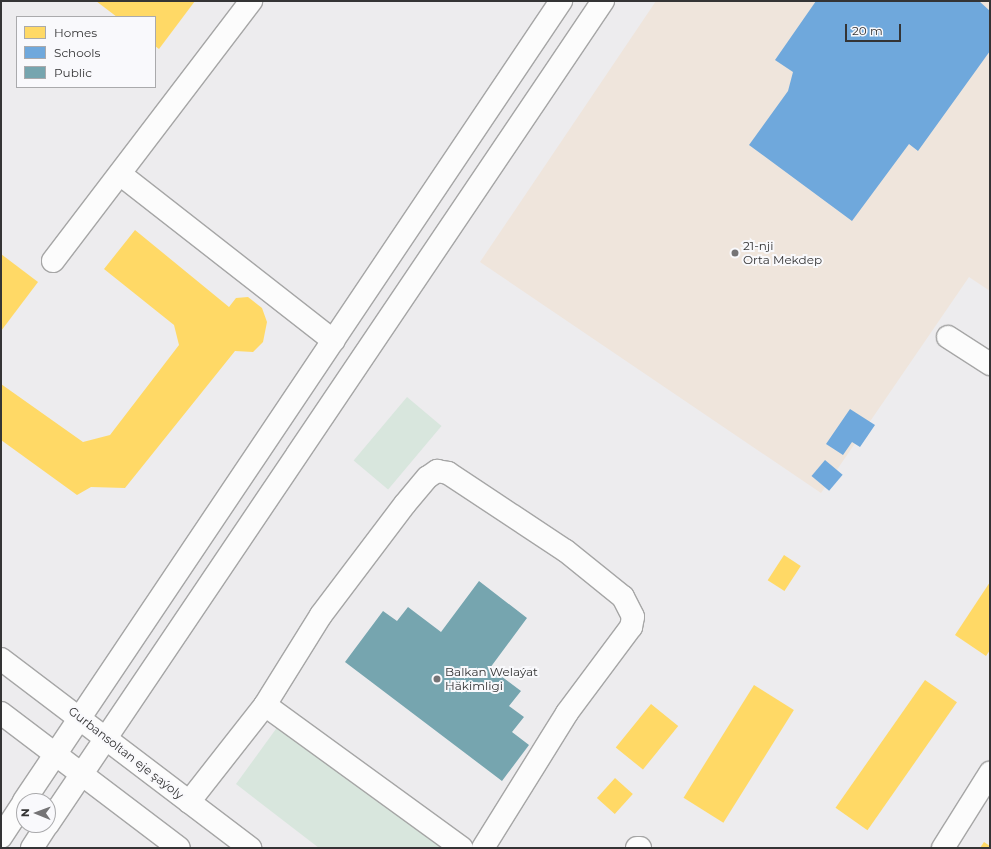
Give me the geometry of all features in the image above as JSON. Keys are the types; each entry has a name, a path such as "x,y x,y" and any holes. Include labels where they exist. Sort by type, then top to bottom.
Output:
{"street":[{"path":"54,261 251,1"},
{"path":"29,793 561,1"},
{"path":"56,812 81,774 109,738 603,1"},
{"path":"120,174 334,341"},
{"path":"948,337 990,364"},
{"path":"189,802 266,705 321,615 428,476 437,471 459,479 594,574 623,597 633,617 631,627 567,713 483,848"},
{"name":"Gurbansoltan eje şaýoly","path":"1,659 109,738 189,802 250,848"},
{"path":"266,705 462,848"},
{"path":"1,713 179,848"},
{"path":"943,848 987,785"},
{"path":"1,836 16,813"},
{"path":"32,848 42,833"}],"shaded area":[{"name":"21-nji Orta Mekdep","path":"656,1 990,1 990,291 969,277 821,493 480,262"},
{"path":"407,397 441,426 388,490 354,461"},
{"path":"281,722 446,848 319,848 236,784"}],"building: Homes":[{"path":"96,1 195,1 159,49 156,47 156,16 116,16"},
{"path":"135,230 229,307 236,298 248,297 262,308 267,322 263,342 253,352 235,351 125,488 91,487 77,495 1,440 1,384 83,442 110,435 179,345 174,325 104,269"},
{"path":"1,254 38,282 1,331"},
{"path":"784,555 801,566 784,591 768,580"},
{"path":"990,582 990,650 986,656 955,635"},
{"path":"925,680 957,702 867,830 836,808"},
{"path":"754,685 794,710 723,823 684,798"},
{"path":"651,704 678,726 643,770 616,748"},
{"path":"615,778 633,794 615,814 597,798"},
{"path":"984,842 990,846 990,848 980,848"}],"building: Schools":[{"path":"816,1 979,1 990,11 990,51 918,151 909,144 852,221 749,145 788,91 793,72 775,60"},
{"path":"850,409 875,425 860,447 852,442 843,455 826,444"},
{"path":"825,460 843,475 829,491 812,476"}],"building: Public":[{"name":"Balkan Welaýat Häkimligi","path":"479,581 527,618 490,668 521,691 509,706 524,717 512,732 529,745 502,781 345,662 383,611 397,621 408,607 441,632"}],"place":[{"name":"21-nji Orta Mekdep","path":"735,253"},
{"name":"Balkan Welaýat Häkimligi","path":"437,679"}]}
